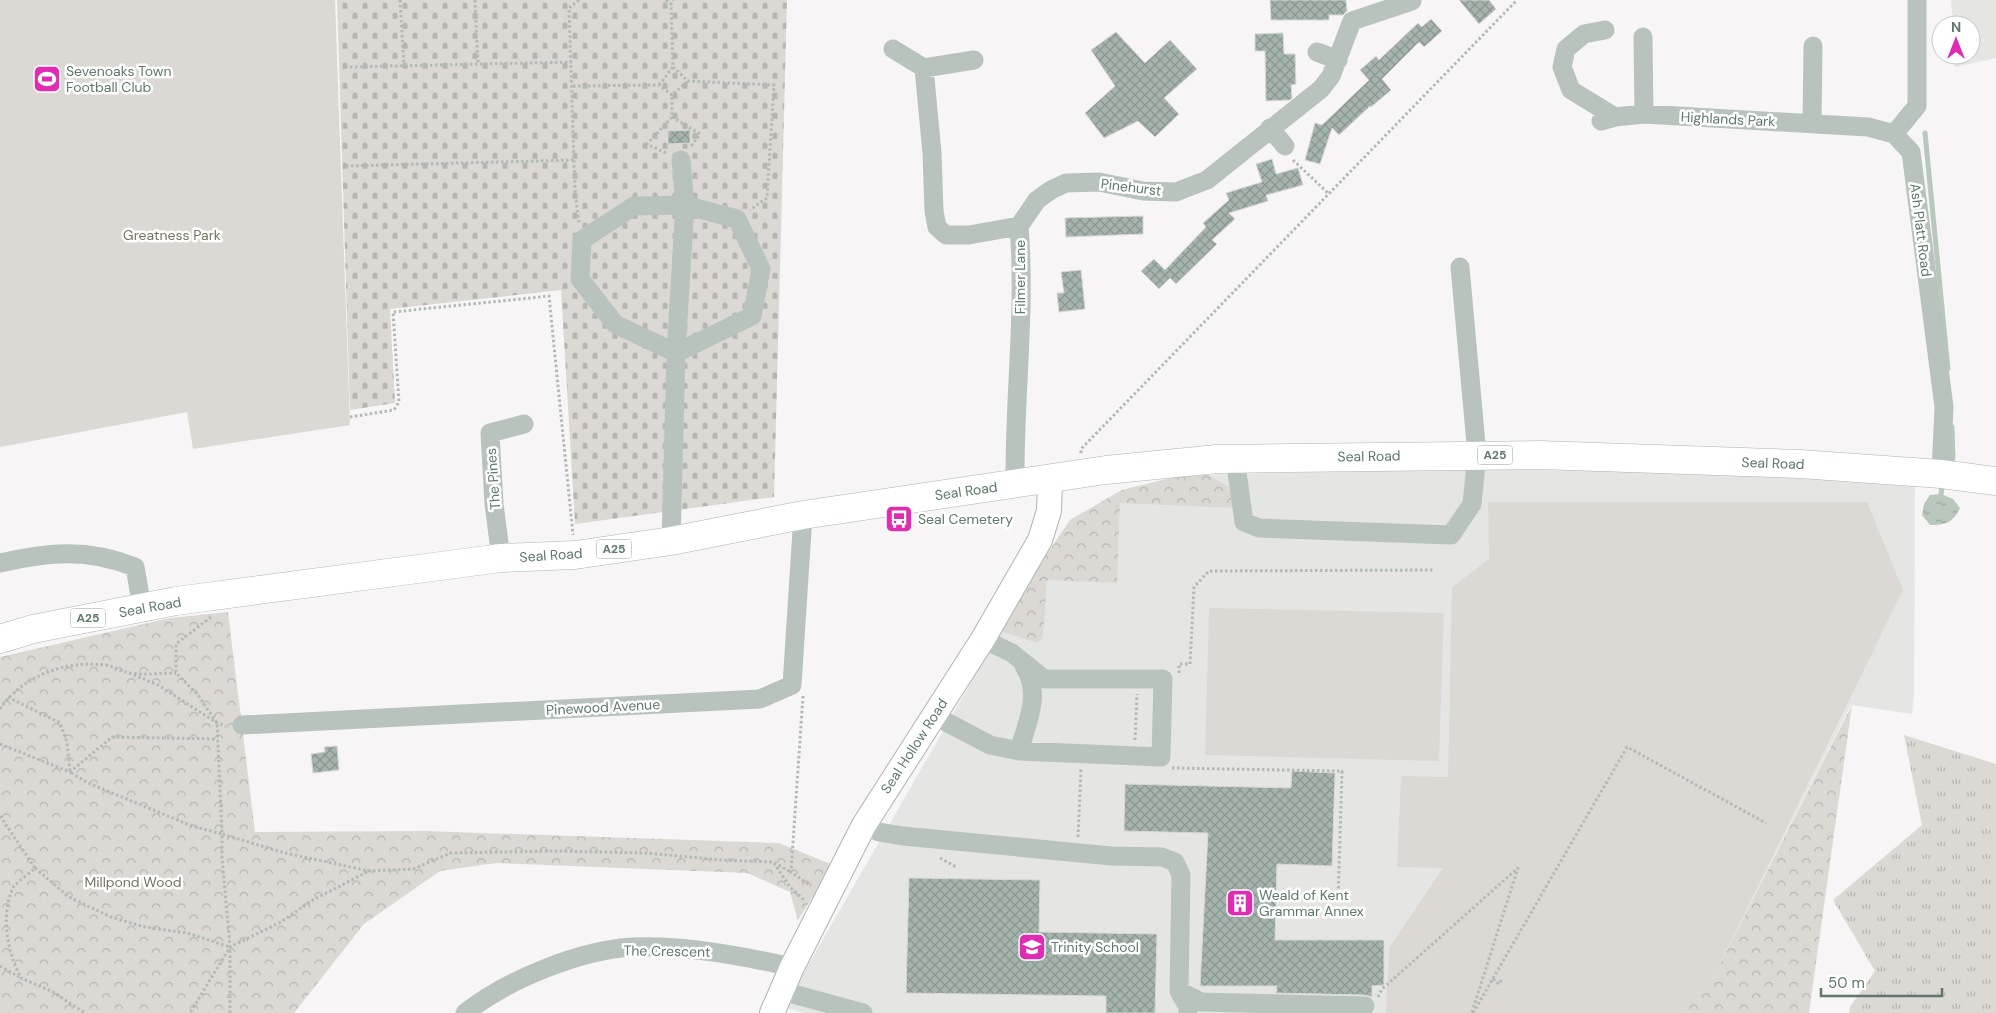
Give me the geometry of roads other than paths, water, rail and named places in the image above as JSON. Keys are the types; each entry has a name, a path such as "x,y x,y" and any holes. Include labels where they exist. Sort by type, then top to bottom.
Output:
{"highway":[{"name":"Seal Road","path":"0,639 33,629 142,607 501,558 575,555 671,542 803,515 1050,480 1106,470 1235,458 1477,455 1800,464 1941,474"},
{"name":"A25","path":"1941,474 1996,481"}],"main road":[{"name":"Seal Hollow Road","path":"772,1013 822,905 864,825 933,715 984,639 1040,540 1049,511 1050,480"}],"street":[{"name":"Pinehurst","path":"1019,226 1037,200 1051,190 1066,183 1099,182 1143,191 1176,192 1208,180 1270,128 1321,89 1331,76 1352,20 1412,0"},
{"path":"1894,134 1917,106 1917,0"},
{"name":"Highlands Park","path":"1605,30 1584,34 1566,49 1562,67 1571,90 1608,119 1644,114 1868,127 1894,134"},
{"path":"1643,37 1644,114"},
{"path":"1812,123 1813,46"},
{"path":"892,49 924,68 974,60"},
{"path":"1317,52 1338,60"},
{"name":"Filmer Lane","path":"924,68 932,153 934,211 937,227 946,235 961,235 1019,226 1023,271 1015,438 1015,484"},
{"path":"1270,128 1286,146"},
{"name":"Ash Platt Road","path":"1894,134 1911,152 1944,407 1941,474"},
{"path":"671,542 676,353 685,205 681,160"},
{"path":"685,205 737,219 761,268 752,316 676,353 615,324 580,279 582,240 634,206 685,205"},
{"path":"1235,458 1244,522 1259,528 1451,535 1472,504 1477,455 1460,267"},
{"name":"The Pines","path":"501,558 494,504 490,433 524,424"},
{"name":"Pinewood Avenue","path":"242,725 760,699 792,684 803,515"},
{"path":"0,563 34,555 75,552 116,560 135,567 142,607"},
{"path":"984,639 1012,653 1032,677 1034,686 1031,711 1019,751"},
{"path":"933,715 990,745 1019,751 1161,757 1162,679 1044,678 1022,663"},
{"path":"864,825 879,832 902,836 1078,853 1162,857 1175,862 1181,876 1179,991 1188,1007 1188,1013"},
{"name":"The Crescent","path":"464,1013 518,981 579,955 633,947 723,952 792,967"},
{"path":"1179,991 1201,1002 1365,1006"},
{"path":"782,992 863,1013"}],"water":[{"path":"1941,494 1953,499 1960,508 1948,522 1930,525 1922,515 1924,504 1930,495"}],"waterway":[{"path":"1925,133 1948,369"},
{"path":"1948,467 1953,458 1952,427"},
{"path":"1941,494 1943,482"}],"place":[{"name":"Sevenoaks Town Football Club","path":"47,79"},
{"name":"Seal Cemetery","path":"899,519"},
{"name":"Weald of Kent Grammar Annex","path":"1240,903"},
{"name":"Trinity School","path":"1032,947"}],"park label":[{"name":"Greatness Park","path":"172,235"},
{"name":"Millpond Wood","path":"133,882"}]}
